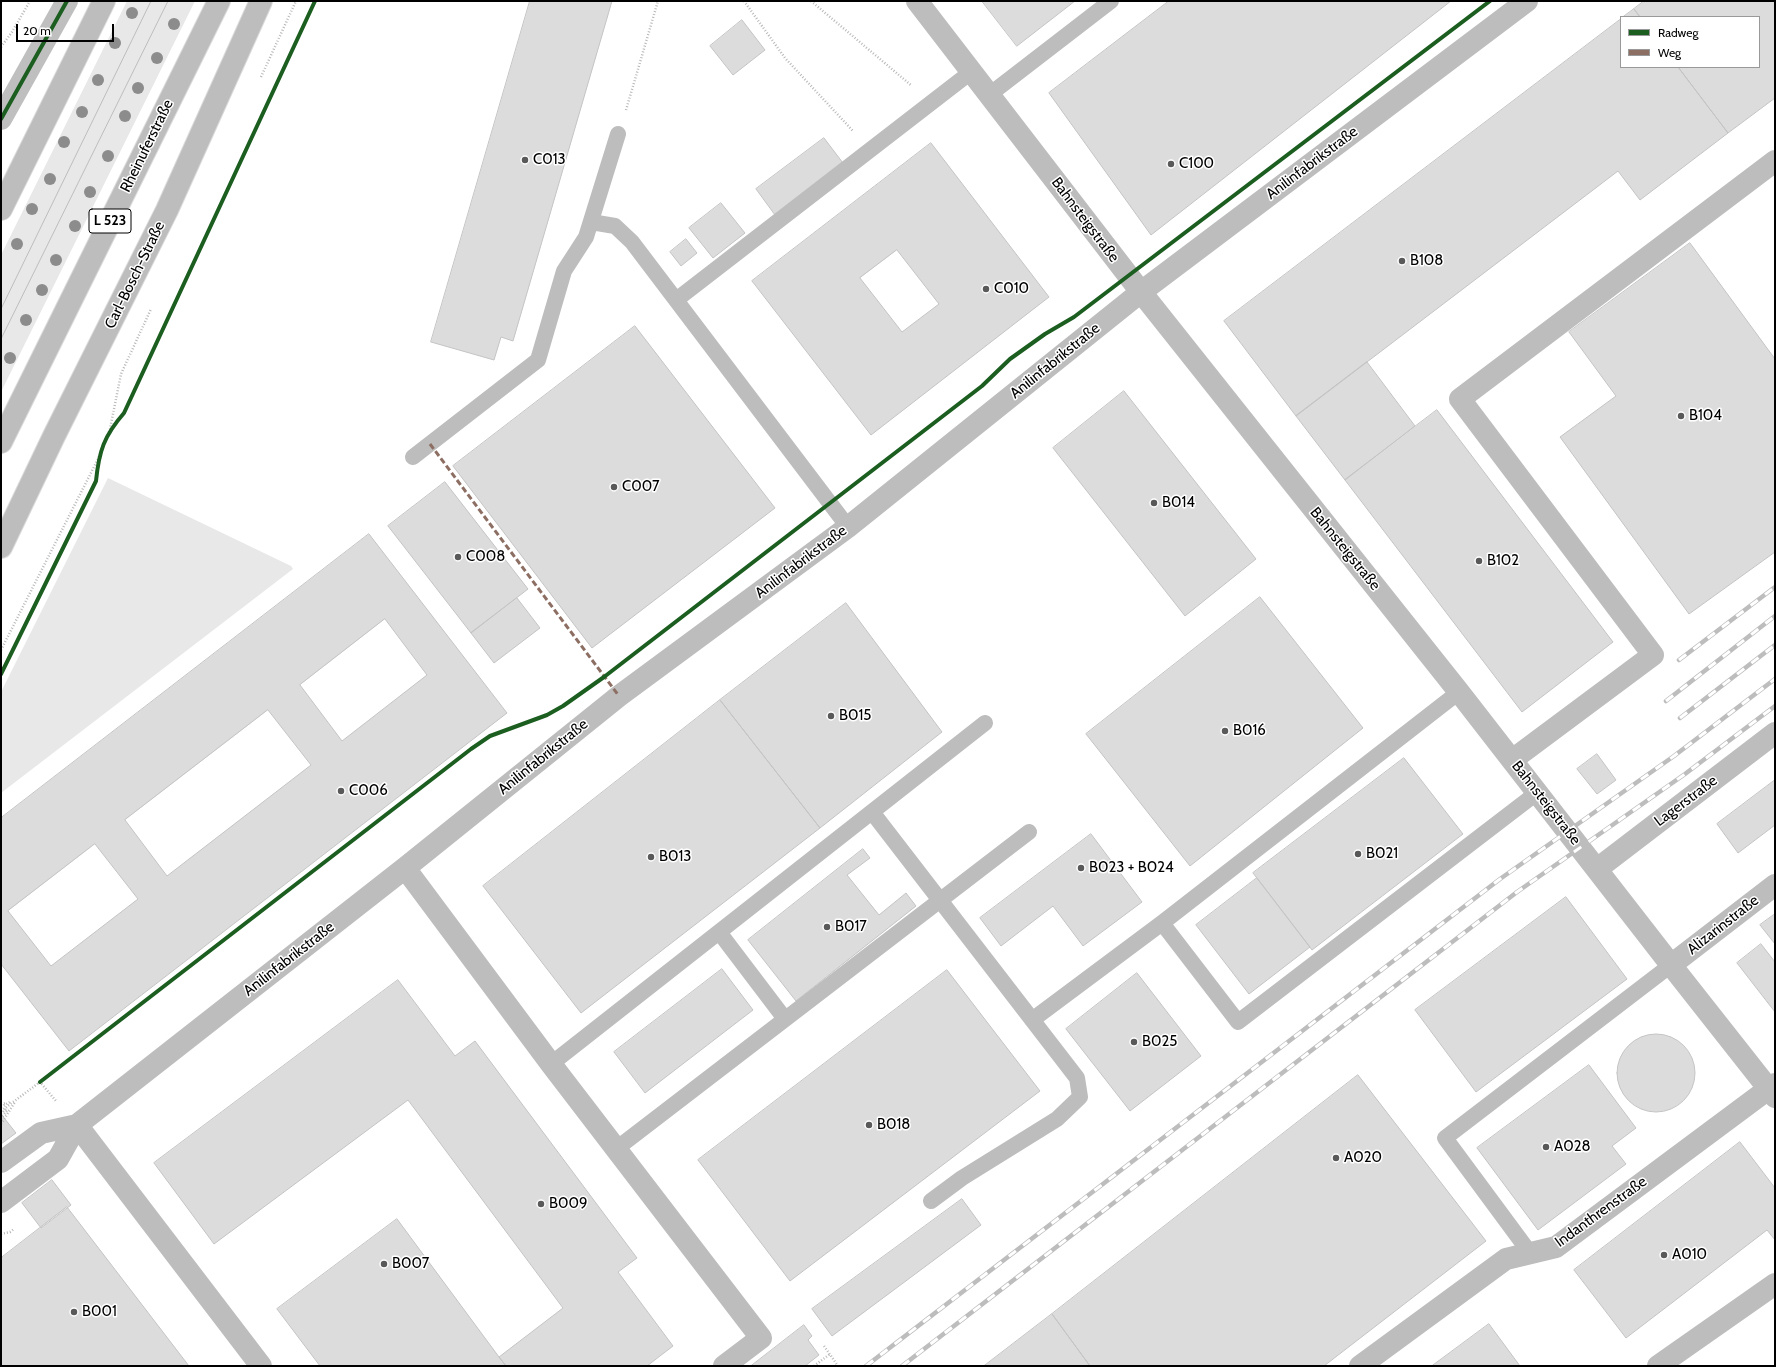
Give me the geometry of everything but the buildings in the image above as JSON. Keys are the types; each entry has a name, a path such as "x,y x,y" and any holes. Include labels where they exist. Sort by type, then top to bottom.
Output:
{"main road":[{"path":"1,119 67,1"}],"street":[{"path":"1,209 104,1"},
{"name":"Rheinuferstraße","path":"1,442 219,1"},
{"name":"Carl-Bosch-Straße","path":"1,547 167,210 261,1"},
{"name":"Bahnsteigstraße","path":"917,1 1140,292 1538,792 1671,965 1773,1090"},
{"name":"Anilinfabrikstraße","path":"1,1202 58,1158 77,1125 406,868 618,696 848,527 1140,292 1527,1"},
{"path":"1512,760 1653,655 1460,399 1775,161"},
{"name":"Lagerstraße","path":"1597,869 1775,733"},
{"path":"406,868 551,1064 762,1338 724,1366"},
{"name":"Alizarinstraße","path":"1671,965 1775,885"},
{"name":"Indanthrenstraße","path":"1360,1366 1506,1259 1556,1247 1773,1090"},
{"path":"77,1125 261,1366"},
{"name":"Anilinfabrikstraße","path":"1,1162 41,1132 77,1125"},
{"path":"1658,1366 1775,1284"}],"lane":[{"path":"989,95 1112,1"},
{"path":"676,300 972,72"},
{"path":"413,457 538,360 564,272 586,237 618,134"},
{"path":"591,222 615,226 632,242 848,527"},
{"path":"1032,1020 1162,923 1459,692"},
{"path":"551,1064 985,723"},
{"path":"1162,923 1238,1022 1538,792"},
{"path":"872,812 1077,1078 1080,1097 1057,1119 962,1178 931,1201"},
{"path":"616,1149 1030,832"},
{"path":"719,932 785,1019"},
{"path":"1530,1253 1445,1138 1671,965"}],"path":[{"path":"1,48 30,1"},
{"path":"618,134 658,1"},
{"path":"744,1 785,58 870,150"},
{"path":"811,1 932,102"},
{"path":"1,650 98,459 110,429 119,418"},
{"path":"1,1111 46,1077"},
{"path":"40,1082 77,1125"},
{"path":"1,1105 16,1099"},
{"path":"1,1114 16,1099"},
{"path":"1,1119 16,1099"},
{"path":"1,1124 16,1099"},
{"path":"824,1346 838,1366"},
{"path":"814,1366 830,1354"}],"shaded area":[{"path":"127,1 195,1 1,392 1,255"},
{"path":"108,478 291,566 293,569 1,793 1,692"}],"tram line":[{"path":"1,309 151,1"},
{"path":"1,339 168,1"}],"railway":[{"path":"1679,660 1775,587"},
{"path":"1666,701 1775,616"},
{"path":"1680,718 1775,645"},
{"path":"866,1366 1500,879 1674,756 1775,679"},
{"path":"902,1366 1517,892 1685,774 1775,706"}],"marked path":[{"path":"430,444 619,696"}],"cycle path":[{"path":"1,119 67,1"},
{"path":"1,674 96,481 101,452 107,437 124,413 315,1"},
{"path":"40,1082 471,749 490,736 547,715 563,706 604,677 982,386 1010,359 1045,334 1074,317 1490,1"}],"place":[{"name":"C013","path":"525,160"},
{"name":"C100","path":"1171,164"},
{"name":"B108","path":"1402,261"},
{"name":"C010","path":"986,289"},
{"name":"B104","path":"1681,416"},
{"name":"C007","path":"614,487"},
{"name":"B014","path":"1154,503"},
{"name":"C008","path":"458,557"},
{"name":"B102","path":"1479,561"},
{"name":"B015","path":"831,716"},
{"name":"B016","path":"1225,731"},
{"name":"C006","path":"341,791"},
{"name":"B021","path":"1358,854"},
{"name":"B013","path":"651,857"},
{"name":"B023 + B024","path":"1081,868"},
{"name":"B017","path":"827,927"},
{"name":"B025","path":"1134,1042"},
{"name":"B018","path":"869,1125"},
{"name":"A028","path":"1546,1147"},
{"name":"A020","path":"1336,1158"},
{"name":"B009","path":"541,1204"},
{"name":"A010","path":"1664,1255"},
{"name":"B007","path":"384,1264"},
{"name":"B001","path":"74,1312"}]}
